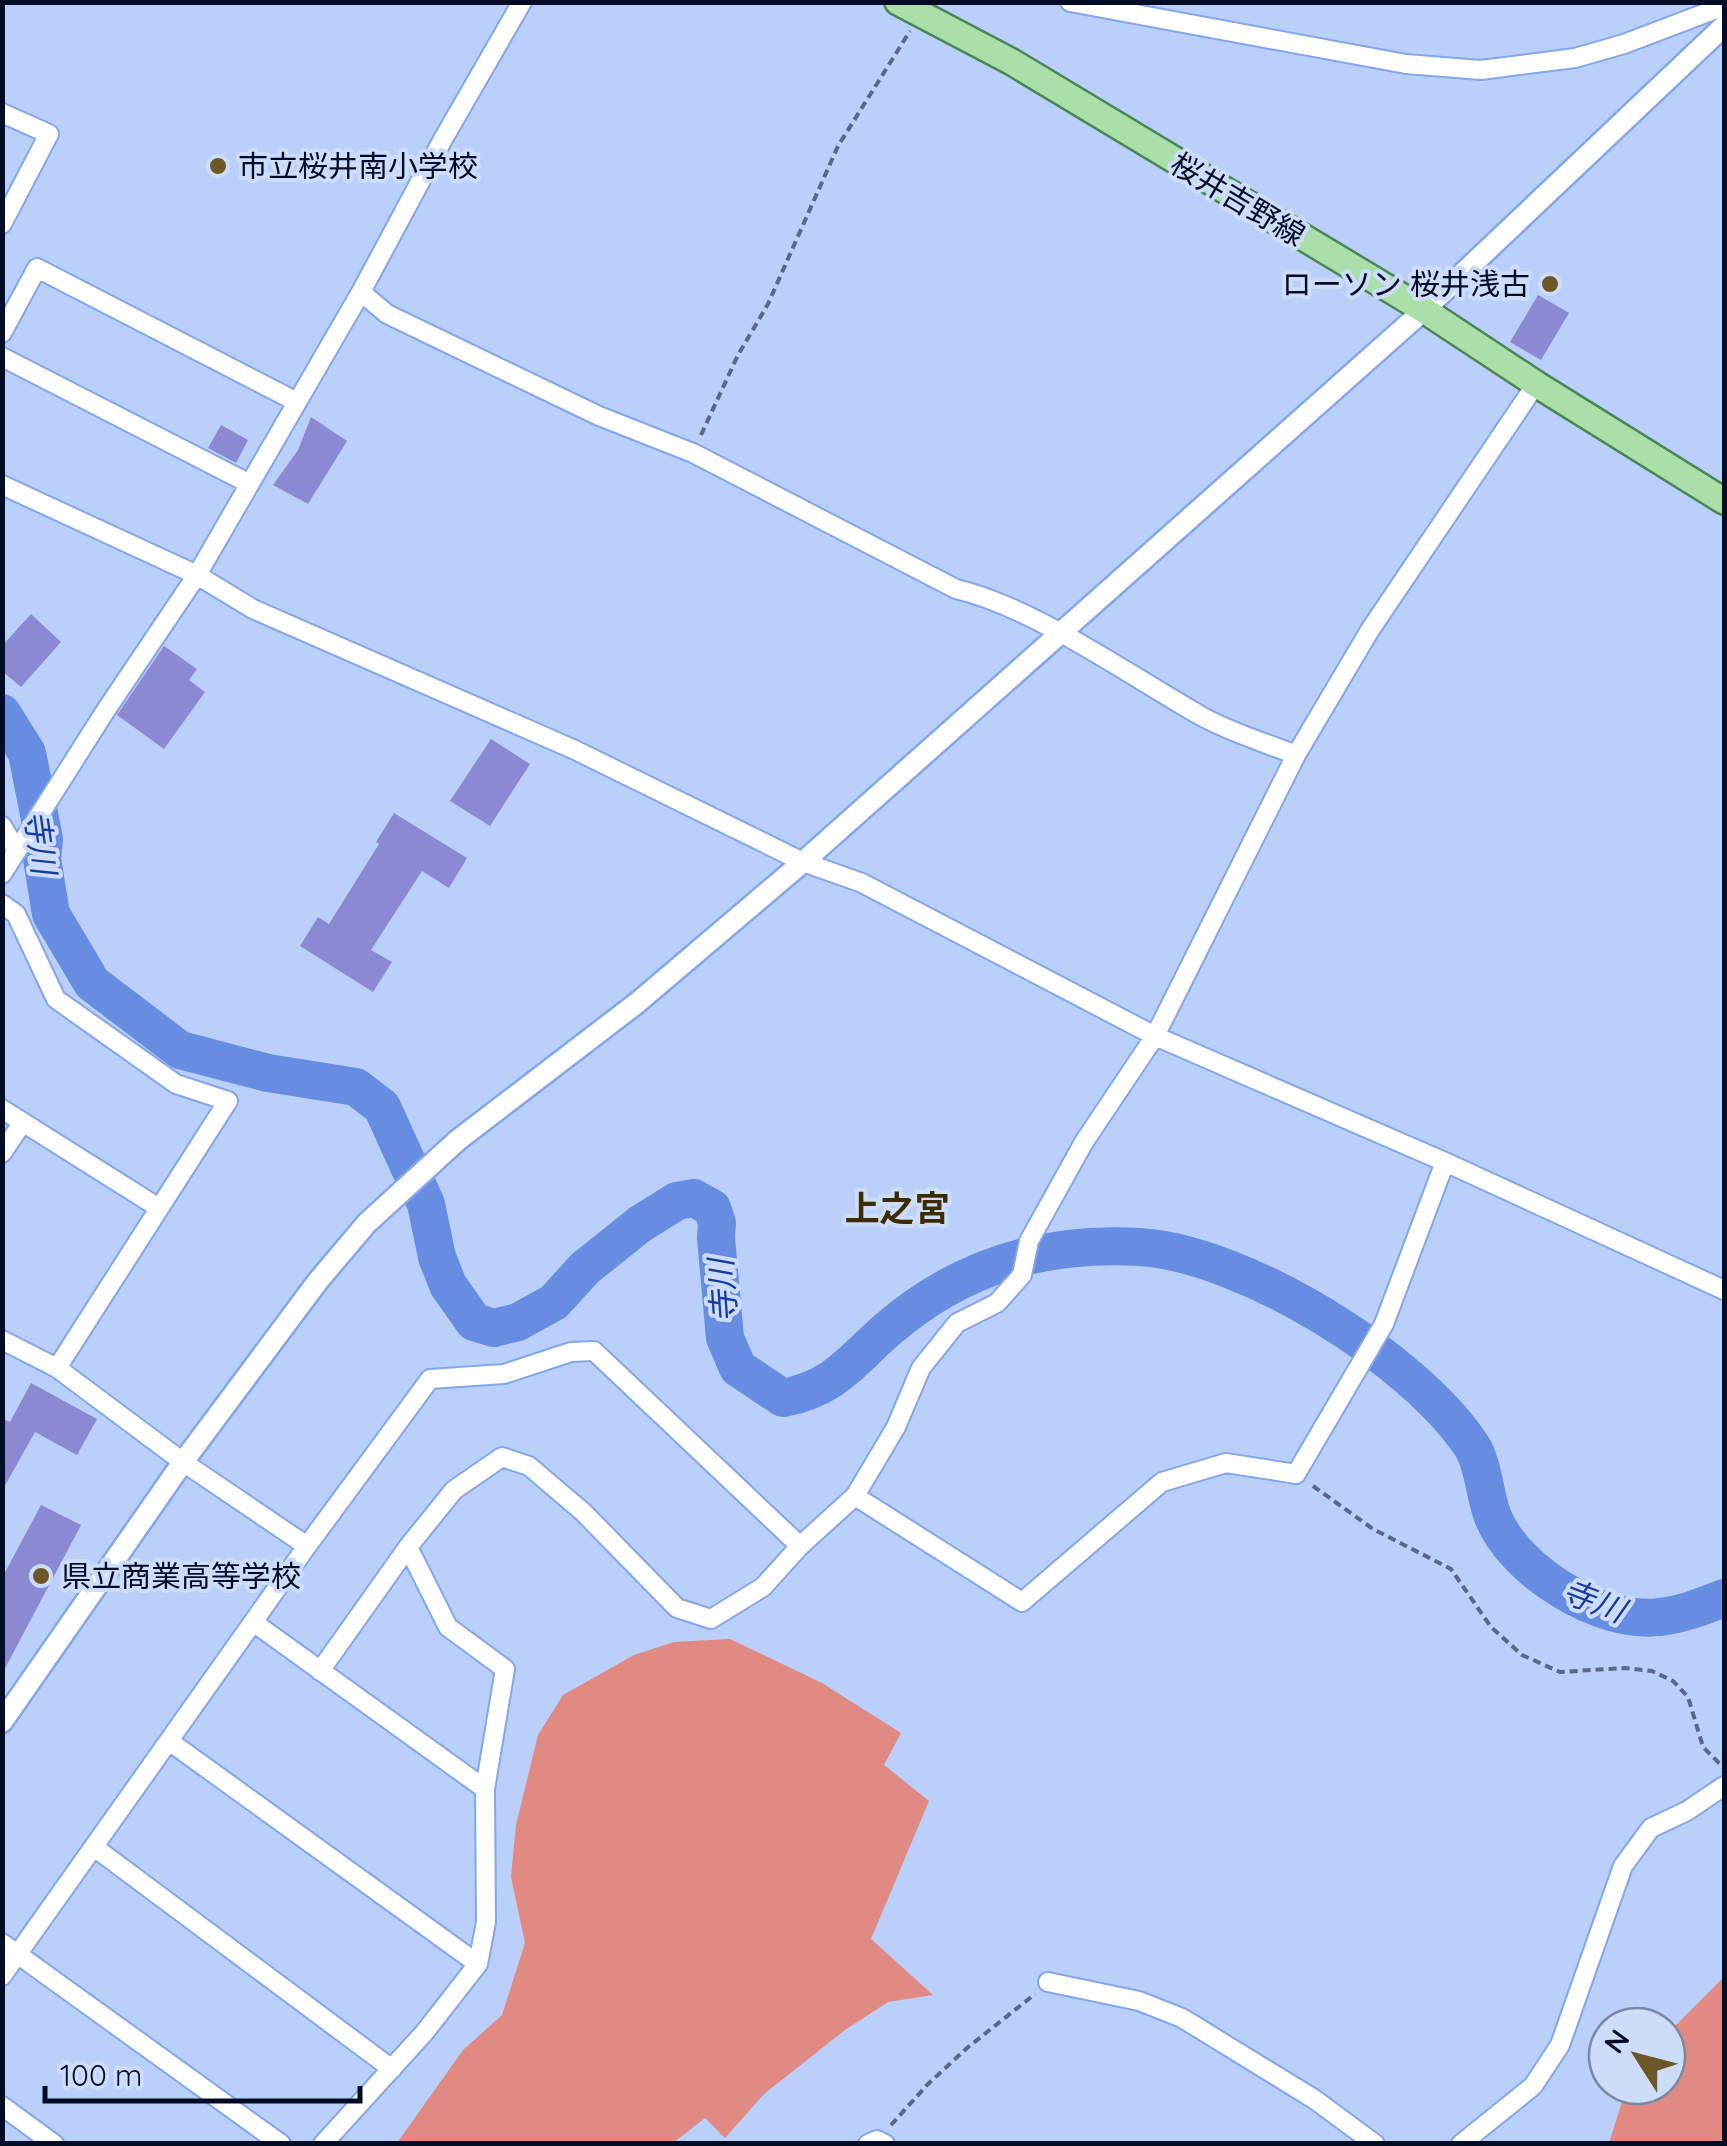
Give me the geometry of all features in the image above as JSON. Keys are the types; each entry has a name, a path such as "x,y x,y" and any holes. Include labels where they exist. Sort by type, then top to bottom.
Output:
{"main road":[{"name":"桜井吉野線","path":"910,8 1012,62 1424,310 1724,500"}],"street":[{"path":"2,874 197,575 362,292 442,140 522,2"},
{"path":"1070,2 1406,64 1482,70 1575,58 1724,6"},
{"path":"2,1722 183,1462 318,1281 367,1223 458,1140 636,1003 803,862 1424,310 1724,26"},
{"path":"2,113 49,134 2,224"},
{"path":"2,333 37,268 297,402"},
{"path":"362,292 387,314 413,327 599,416 693,453 956,588 1059,633 1209,720 1296,756"},
{"path":"2,357 250,484"},
{"path":"320,1671 408,1547 454,1490 502,1457 529,1466 543,1477 583,1512 676,1608 711,1619 763,1587 800,1546 855,1496 896,1427 921,1368 957,1323 997,1303 1022,1275 1029,1240 1084,1142 1154,1036 1296,756 1370,630 1536,384"},
{"path":"2,485 197,575 254,609 574,750 803,862 862,883 1154,1036 1446,1162 1724,1290"},
{"path":"2,826 17,851"},
{"path":"2,904 16,914 56,999 176,1084 228,1101 57,1368"},
{"path":"2,1109 160,1208"},
{"path":"2,1154 23,1122"},
{"path":"855,1496 1022,1602 1162,1482 1226,1463 1296,1474 1384,1324 1446,1162"},
{"path":"2,1340 57,1368 183,1462 307,1546"},
{"path":"2,1976 10,1948 94,1847 430,1379 504,1374 571,1352 594,1352 800,1546"},
{"path":"323,2144 392,2069 478,1964 486,1922 484,1789 505,1668 448,1628 408,1547"},
{"path":"253,1622 484,1789"},
{"path":"169,1740 478,1964"},
{"path":"1462,2144 1533,2086 1560,2046 1623,1866 1651,1828 1687,1811 1724,1786"},
{"path":"94,1847 392,2069"},
{"path":"10,1948 281,2144"},
{"path":"1048,1982 1139,2001 1182,2018 1314,2099 1375,2144"},
{"path":"2,2106 54,2144"}],"path":[{"path":"693,453 738,355 768,304 838,146 910,8"},
{"path":"1296,1474 1374,1529 1451,1568 1491,1627 1522,1655 1560,1672 1652,1670 1674,1681 1688,1697 1703,1746 1724,1768"},
{"path":"877,2142 928,2084 1048,1982"}],"shaded area":[{"path":"730,1639 822,1683 901,1733 884,1765 929,1801 871,1939 933,1995 888,2002 845,2030 764,2094 725,2138 705,2118 673,2143 397,2143 463,2050 502,2015 525,1943 511,1877 516,1825 538,1735 563,1695 634,1655 674,1642"},
{"path":"1724,1977 1724,2143 1609,2143 1621,2106 1687,2106 1687,2014"}],"building":[{"path":"1538,295 1569,313 1541,360 1510,342"},
{"path":"311,417 347,441 308,504 273,485 298,450"},
{"path":"221,425 248,440 236,463 208,448"},
{"path":"31,614 61,642 21,687 2,671 2,646"},
{"path":"164,646 197,669 189,680 205,692 164,749 117,715"},
{"path":"491,739 530,764 490,826 450,801"},
{"path":"394,813 467,858 449,888 422,871 371,950 392,962 373,992 300,946 318,917 329,924"},
{"path":"31,1383 97,1419 77,1455 35,1432 2,1491 2,1418 10,1422"},
{"path":"41,1505 81,1525 2,1674 2,1578"}],"waterway":[{"name":"寺川","path":"2,713 27,753 44,839 42,859 51,914 92,983 180,1050 268,1073 356,1087 382,1107 426,1204 437,1257 448,1285 474,1322 494,1328 518,1322 554,1302 585,1268 640,1224 677,1201 694,1198 712,1208 717,1223 725,1338 738,1368 783,1398 816,1388 852,1363 916,1307 1005,1262 1070,1248 1105,1246 1182,1254 1276,1290 1323,1316 1410,1378 1471,1445 1493,1517 1504,1537 1520,1556 1562,1590 1586,1603 1636,1617 1676,1614 1724,1598"}],"place":[{"name":"市立桜井南小学校","path":"218,166"},
{"name":"ローソン 桜井浅古","path":"1550,284"},
{"name":"県立商業高等学校","path":"41,1576"}],"district":[{"name":"上之宮","path":"897,1208"}]}
